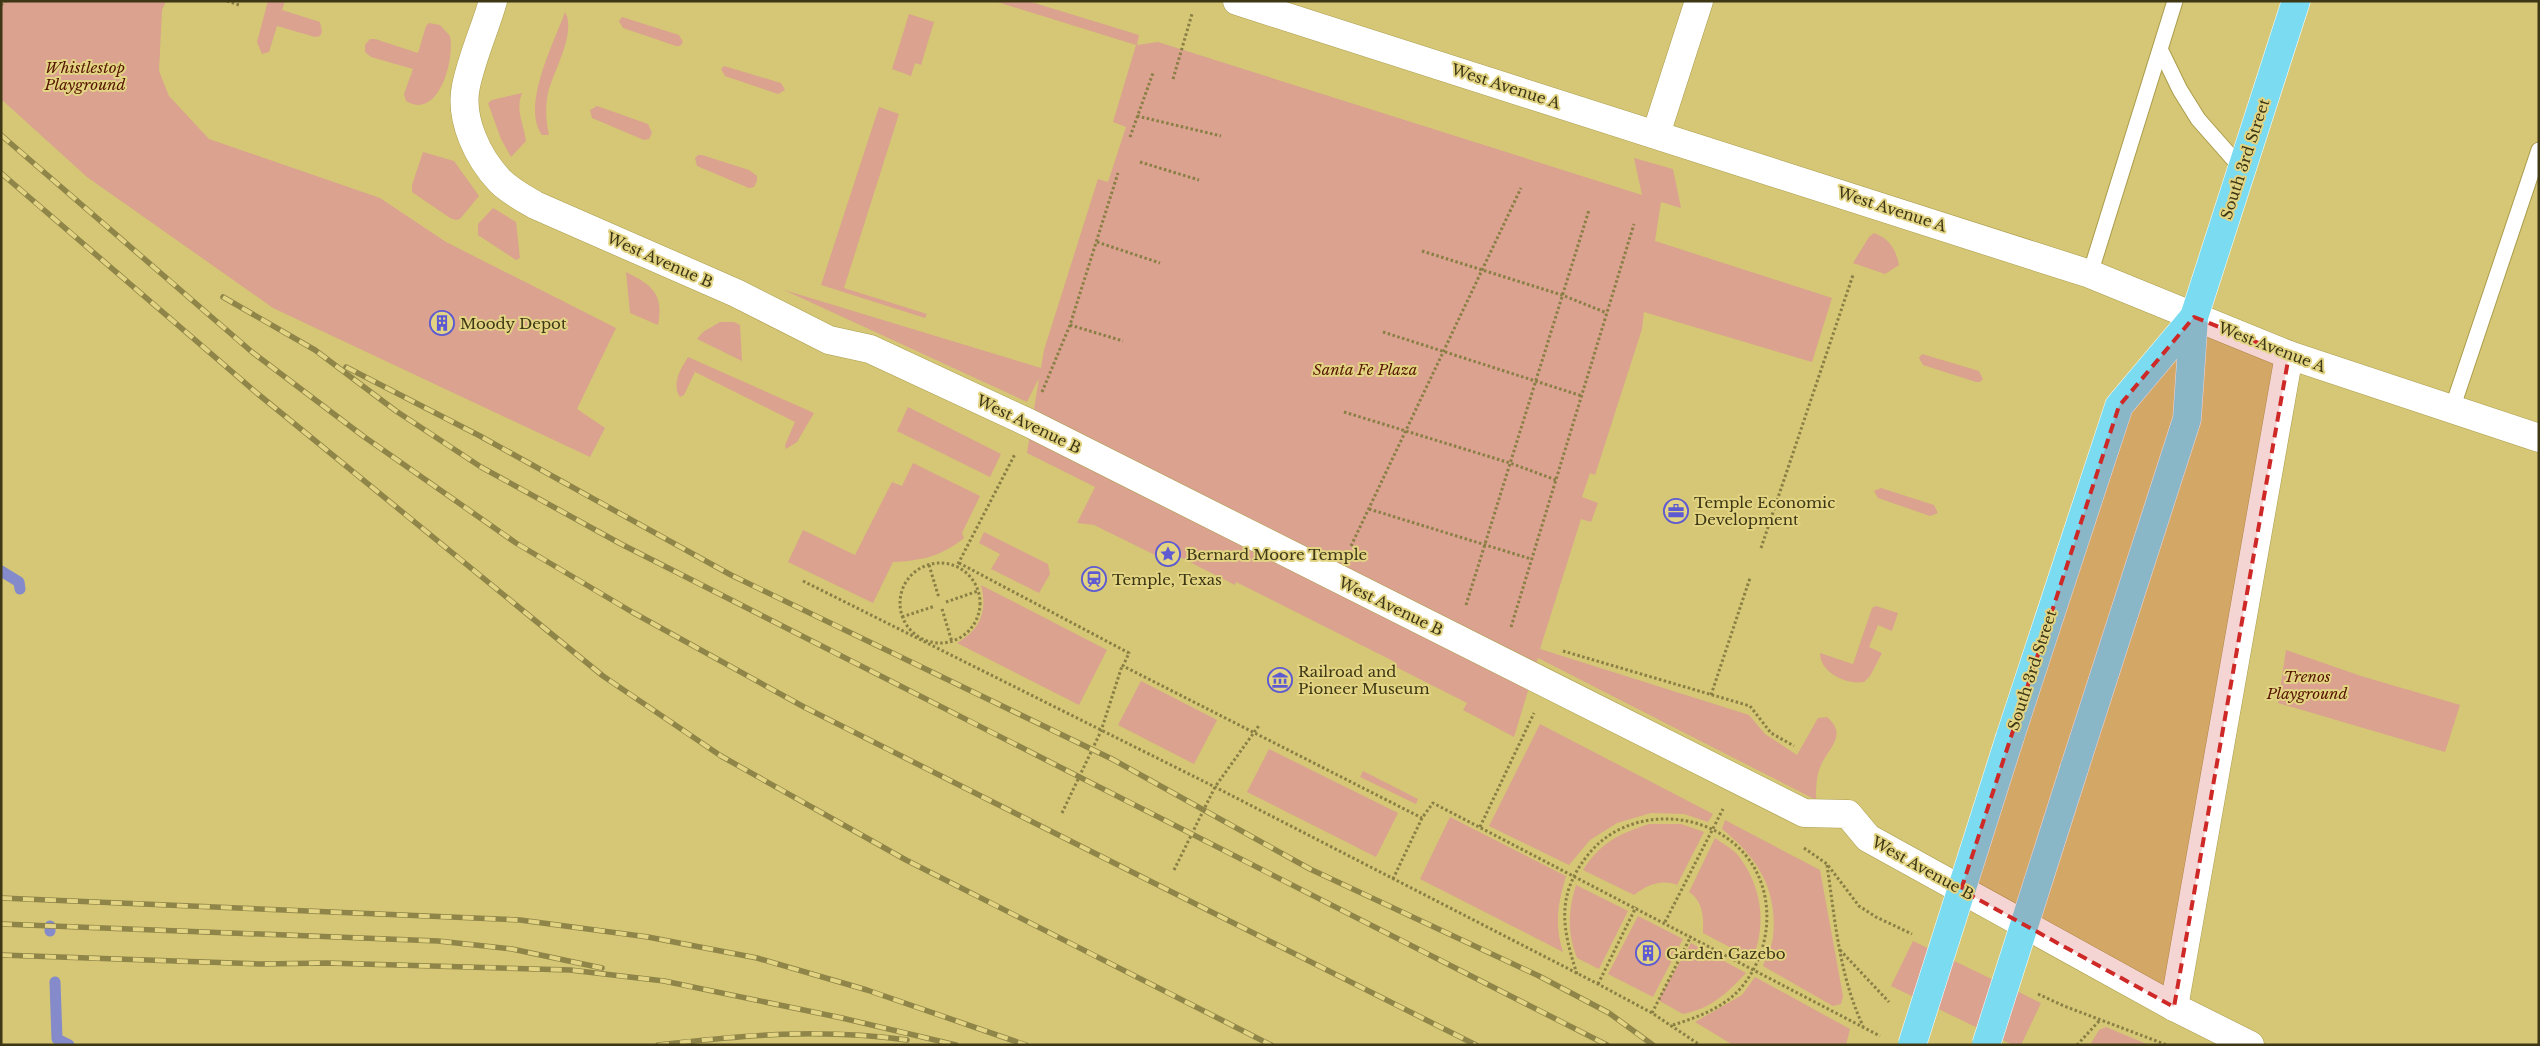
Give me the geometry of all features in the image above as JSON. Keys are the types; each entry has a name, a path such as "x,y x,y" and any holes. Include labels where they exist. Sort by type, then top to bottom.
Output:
{"main road":[{"name":"South 3rd Street","path":"1986,1045 2187,419 2194,317 2296,1"},
{"name":"South 3rd Street","path":"1900,1043 2010,737 2119,406 2194,317"}],"street":[{"name":"West Avenue B","path":"493,1 466,86 465,102 469,128 477,147 500,181 515,194 535,205 736,293 829,340 870,349 1030,424 1335,578 1501,659 1804,814 1848,814 1868,838 2174,1007 2250,1045"},
{"name":"West Avenue A","path":"1237,1 2090,274 2289,355 2539,438"},
{"path":"1656,134 1699,1"},
{"path":"2174,1007 2289,355"}],"lane":[{"path":"2090,274 2175,1"},
{"path":"2161,51 2180,90 2198,119 2242,169"},
{"path":"2452,409 2539,150"}],"path":[{"path":"1,5 6,1"},
{"path":"227,1 239,5"},
{"path":"1173,79 1192,14"},
{"path":"1130,137 1153,72"},
{"path":"1138,116 1221,136"},
{"path":"1140,162 1199,180"},
{"path":"1040,398 1070,326 1118,173"},
{"path":"1335,578 1370,509 1521,188"},
{"path":"1463,614 1589,210"},
{"path":"1508,635 1634,224"},
{"path":"1097,242 1160,263"},
{"path":"1422,251 1562,295 1608,313"},
{"path":"1761,548 1853,275"},
{"path":"1070,326 1123,342"},
{"path":"1383,332 1582,396"},
{"path":"1344,412 1510,463 1556,480"},
{"path":"958,565 1019,445"},
{"path":"1370,509 1532,559"},
{"path":"958,565 967,574 978,591 979,612 974,624 964,635 952,642 938,644 925,641 914,635 902,617 899,600 902,587 914,573 929,565 944,563 958,565 1129,653 1101,732 1062,813"},
{"path":"929,565 939,598"},
{"path":"1710,695 1750,578"},
{"path":"803,581 925,641 1101,732 1215,786 1598,984 1652,1013 1700,1045"},
{"path":"946,602 978,591"},
{"path":"902,617 935,606"},
{"path":"942,609 952,642"},
{"path":"1554,648 1750,706 1771,733 1794,746"},
{"path":"1123,666 1422,818"},
{"path":"1525,708 1543,717"},
{"path":"1480,827 1534,713"},
{"path":"1174,870 1215,786 1260,724"},
{"path":"1393,879 1422,818 1433,802 1864,1027 1900,1043"},
{"path":"1715,804 1732,813"},
{"path":"1665,922 1723,808"},
{"path":"1577,974 1564,934 1565,902 1574,876 1595,846 1622,828 1652,818 1684,819 1712,830 1739,848 1757,874 1767,904 1767,935 1754,969 1739,990 1713,1010 1670,1026"},
{"path":"1802,847 1827,864 1859,906 1876,917 1921,938"},
{"path":"1827,864 1841,958 1850,999 1864,1027"},
{"path":"1598,984 1636,907"},
{"path":"1652,1013 1691,936"},
{"path":"2037,994 2167,1045"},
{"path":"2077,1045 2100,1020"}],"highlighted area":[{"path":"2194,317 2289,355 2174,1007 1961,890 2119,406"}],"green space":[{"name":"Whistlestop Playground","path":"1,1 166,1 162,10 159,71 169,96 209,139 380,198 446,242 616,328 577,409 605,428 590,457 273,308 87,177 1,99"},
{"path":"268,1 285,1 282,10 320,22 322,32 320,36 315,37 277,26 269,52 262,54 257,42"},
{"name":"Santa Fe Plaza","path":"994,1 1028,1 1139,35 1137,45 1158,42 1642,195 1634,158 1673,169 1681,208 1661,202 1655,241 1832,298 1812,362 1644,312 1642,329 1595,475 1590,473 1582,497 1598,503 1591,522 1581,519 1540,649 1749,715 1765,734 1797,755 1818,718 1827,717 1833,723 1836,735 1832,747 1819,769 1816,800 1538,658 1514,737 1463,710 1467,703 1394,666 1395,662 1236,582 1235,585 1164,549 1159,557 1094,525 1077,523 1095,487 1027,453 1039,378 1027,402 784,290 1041,368 1044,350 1098,179 1108,182 1126,127 1113,122 1136,45"},
{"path":"565,12 568,20 566,41 547,98 546,114 549,135 542,135 537,122 535,107 537,91 547,57"},
{"path":"909,14 934,22 921,65 915,63 911,76 892,69"},
{"path":"622,17 679,35 683,42 680,46 676,46 623,28 619,21"},
{"path":"429,23 440,25 450,36 450,59 442,85 436,95 428,103 418,105 406,101 404,94 413,69 371,57 365,52 365,45 370,39 375,39 418,53 426,26"},
{"path":"724,66 781,83 785,90 778,94 725,76 721,69"},
{"path":"522,93 519,105 526,141 511,157 501,139 488,103 492,100"},
{"path":"597,106 648,124 652,133 649,139 644,140 592,118 590,110"},
{"path":"879,107 899,114 844,288 927,314 925,318 821,285"},
{"path":"423,152 454,161 479,196 460,219 450,218 412,192 412,185"},
{"path":"698,155 749,170 757,176 754,187 749,188 697,166 695,158"},
{"path":"493,208 516,222 520,258 516,260 478,235 478,224"},
{"path":"1874,233 1880,235 1888,242 1898,260 1899,265 1885,274 1853,263 1869,237"},
{"path":"626,272 643,281 654,292 659,305 658,325 630,313"},
{"path":"720,322 734,322 740,325 742,361 697,339 703,332"},
{"path":"1922,354 1979,371 1983,379 1980,382 1976,382 1923,365 1919,358"},
{"path":"688,357 814,413 797,442 786,449 785,445 795,422 695,372 684,395 680,397 676,387 677,381"},
{"path":"908,407 1001,454 990,477 897,431"},
{"path":"913,463 980,496 962,533 964,538 948,549 931,556 922,559 893,562 873,603 788,562 803,530 855,555 892,482 902,486"},
{"path":"1881,488 1934,505 1938,513 1930,516 1878,498 1874,491"},
{"path":"984,532 1048,564 1050,574 1039,593 991,569 1000,554 979,543"},
{"path":"981,585 1107,650 1079,705 957,643 977,626 980,619 983,611"},
{"path":"1876,606 1898,613 1892,631 1878,625 1869,647 1882,653 1870,676 1864,682 1850,682 1829,672 1821,660 1820,653 1853,664 1872,608"},
{"name":"Trenos Playground","path":"2286,650 2361,676 2460,705 2445,752 2278,703"},
{"path":"1141,681 1217,720 1194,764 1118,725"},
{"path":"1540,724 1713,814 1708,822 1684,814 1651,813 1617,823 1590,840 1569,865 1489,826"},
{"path":"1269,749 1398,813 1376,857 1247,792"},
{"path":"1363,771 1418,799 1416,804 1360,777"},
{"path":"1450,817 1566,876 1558,914 1560,942 1563,952 1420,879"},
{"path":"1725,820 1820,870 1843,996 1841,1004 1833,1006 1763,966 1773,937 1774,920 1772,904 1768,889 1755,863 1722,829"},
{"path":"1649,824 1681,824 1704,832 1677,885 1671,883 1654,884 1634,895 1583,870 1597,852 1612,840 1629,831"},
{"path":"1715,838 1737,854 1752,878 1757,891 1761,918 1760,932 1752,959 1703,933 1702,910 1697,900 1689,892"},
{"path":"1576,885 1628,911 1599,969 1577,958 1574,948 1570,930 1570,913"},
{"path":"1638,916 1683,939 1653,997 1608,974"},
{"path":"1913,941 2041,1003 2021,1045 2013,1045 1891,986"},
{"path":"1691,943 1746,973 1711,1004 1683,1014 1658,1000"},
{"path":"1755,977 1850,1029 1846,1045 1733,1045 1695,1022 1742,995"},
{"path":"2106,1027 2149,1045 2090,1045 2099,1030"}],"waterway":[{"path":"1,571 19,582 20,589"},
{"path":"50,926 50,931"},
{"path":"55,982 57,1039 69,1045"}],"railway":[{"path":"1,135 252,352 363,436 516,543 632,612 804,707 1476,1045"},
{"path":"1,173 258,394 603,676 721,756 906,860 1271,1045"},
{"path":"223,297 315,350 396,411 481,467 621,544 1607,1045"},
{"path":"346,367 480,436 731,575 1112,759 1310,869 1539,976 1609,1013 1653,1045"},
{"path":"1,898 520,920 648,937 757,958 867,990 1026,1045"},
{"path":"1,924 438,941 512,949 602,968"},
{"path":"1,955 260,964 327,963 570,970 664,981 842,1018 956,1045"},
{"path":"658,1045 782,1034 844,1034 907,1040"}],"place":[{"name":"Moody Depot","path":"442,323"},
{"name":"Temple Economic Development","path":"1676,511"},
{"name":"Bernard Moore Temple","path":"1168,554"},
{"name":"Temple, Texas","path":"1094,579"},
{"name":"Railroad and Pioneer Museum","path":"1280,680"},
{"name":"Garden Gazebo","path":"1648,953"}]}
